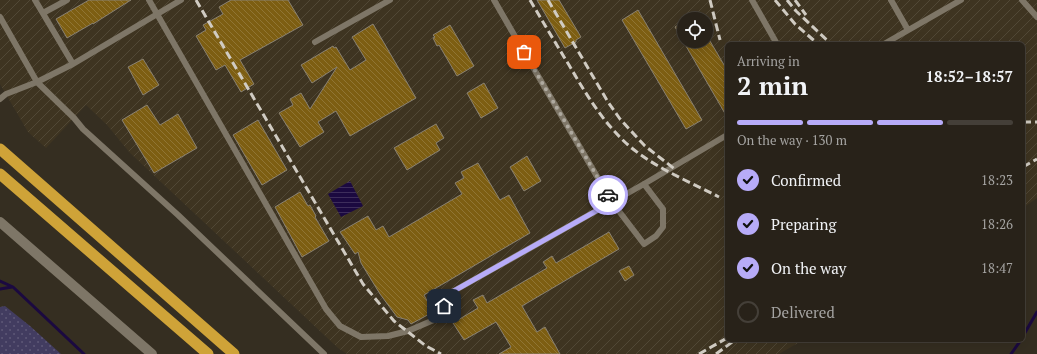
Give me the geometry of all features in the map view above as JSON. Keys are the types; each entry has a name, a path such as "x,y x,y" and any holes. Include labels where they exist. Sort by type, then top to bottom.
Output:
{"highway":[{"path":"0,149 234,354"},
{"path":"0,174 208,354"}],"street":[{"path":"0,222 152,354"}],"lane":[{"path":"35,0 73,64"},
{"path":"43,13 67,0"},
{"path":"149,0 156,15 326,309 340,326 361,336 388,336 401,333 436,319 452,292 644,184 725,136"},
{"path":"0,99 6,94 37,82 73,64 181,0"},
{"path":"314,42 390,0"},
{"path":"494,0 612,202 644,244 656,236 663,227 663,209 644,184"},
{"path":"752,0 776,42"},
{"path":"891,0 908,30"},
{"path":"887,42 962,0"},
{"path":"1022,0 1037,17"},
{"path":"0,17 37,82 74,118 83,129 178,215 324,354"}],"shaded area":[{"path":"0,0 1037,0 1037,198 1025,207 1025,42 725,42 725,342 800,342 779,354 347,354 338,348 130,153 107,125 86,105 46,148 28,132 0,84"},
{"path":"350,181 363,206 341,217 328,194"},
{"path":"5,306 61,354 0,354 0,307"}],"building":[{"path":"89,0 131,0 93,24 67,38 56,19"},
{"path":"231,0 288,0 303,25 240,60 254,84 241,92 225,65 216,70 196,36 206,30 203,25 223,14 219,7"},
{"path":"537,0 559,0 581,37 576,40 576,42 565,48"},
{"path":"638,10 702,120 686,129 622,20"},
{"path":"373,24 416,98 350,136 336,111 318,122 324,132 300,147 279,113 293,105 290,99 301,93 310,109 337,67 312,83 301,65 333,46 334,48 336,47 350,70 366,60 352,37"},
{"path":"450,25 474,66 457,76 439,45 437,46 433,38 435,37 433,35"},
{"path":"713,46 725,67 725,114 687,48 713,48"},
{"path":"143,59 159,85 143,95 128,67"},
{"path":"484,83 498,108 481,118 467,93"},
{"path":"147,105 160,125 178,114 197,148 154,173 122,120"},
{"path":"258,120 287,170 262,185 233,135"},
{"path":"436,124 444,138 436,143 440,150 407,170 394,148"},
{"path":"527,156 541,181 524,191 510,167"},
{"path":"478,163 500,200 509,195 530,233 424,295 433,312 411,324 408,320 397,317 380,294 361,263 358,252 355,254 340,232 368,216 376,230 383,226 389,237 462,194 455,183 464,178 461,172"},
{"path":"300,192 308,206 310,205 329,241 302,257 275,207"},
{"path":"609,232 619,249 522,306 537,332 545,327 560,354 499,354 511,347 496,322 464,340 453,323 478,308 473,300 483,295 487,303 547,268 543,262 552,256 556,263"},
{"path":"629,266 634,275 625,281 619,271"}],"waterway":[{"path":"0,281 13,287 84,354"},
{"path":"0,289 12,287"},
{"path":"1025,333 1037,312"},
{"path":"1011,354 1020,342"}],"railway":[{"path":"196,0 363,284 394,321 426,346 441,354"},
{"path":"530,0 588,97 602,117 618,135 648,160 719,197"},
{"path":"548,0 608,102 620,119 645,146 676,170"},
{"path":"710,0 720,40"},
{"path":"775,0 795,24 816,42"},
{"path":"787,0 796,11 829,42"},
{"path":"795,0 806,15"},
{"path":"1025,122 1037,122"},
{"path":"1025,166 1037,159"},
{"path":"699,354 725,339"},
{"path":"716,354 732,342"}],"way so far":[{"path":"524,52 608,195"}],"route":[{"path":"444,306 452,292 612,202 608,195"}]}
